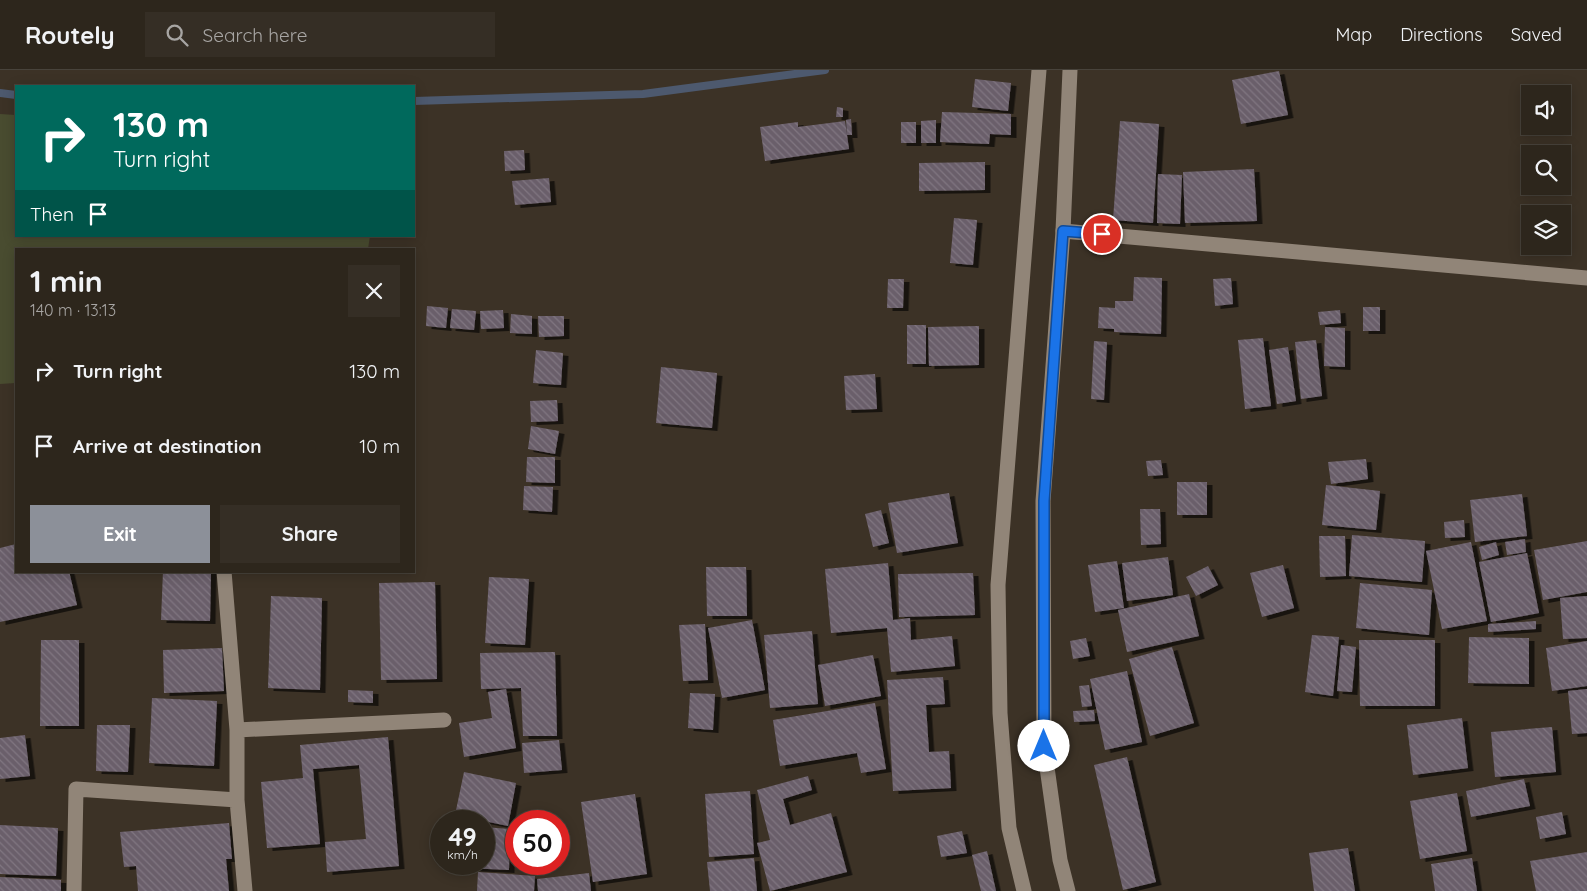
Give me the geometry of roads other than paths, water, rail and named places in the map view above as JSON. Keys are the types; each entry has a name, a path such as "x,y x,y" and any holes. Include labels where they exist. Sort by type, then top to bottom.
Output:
{"main road":[{"path":"1024,891 1009,828 1000,713 998,585 1039,70"},
{"path":"1068,891 1060,860 1044,746 1044,501 1063,231 1070,70"},
{"path":"1063,231 1587,278"},
{"path":"224,573 236,730 237,800 246,891"},
{"path":"236,730 444,720"},
{"path":"74,891 76,790 237,800"}],"waterway":[{"path":"415,101 643,94 825,70"},
{"path":"0,93 15,95"}]}
